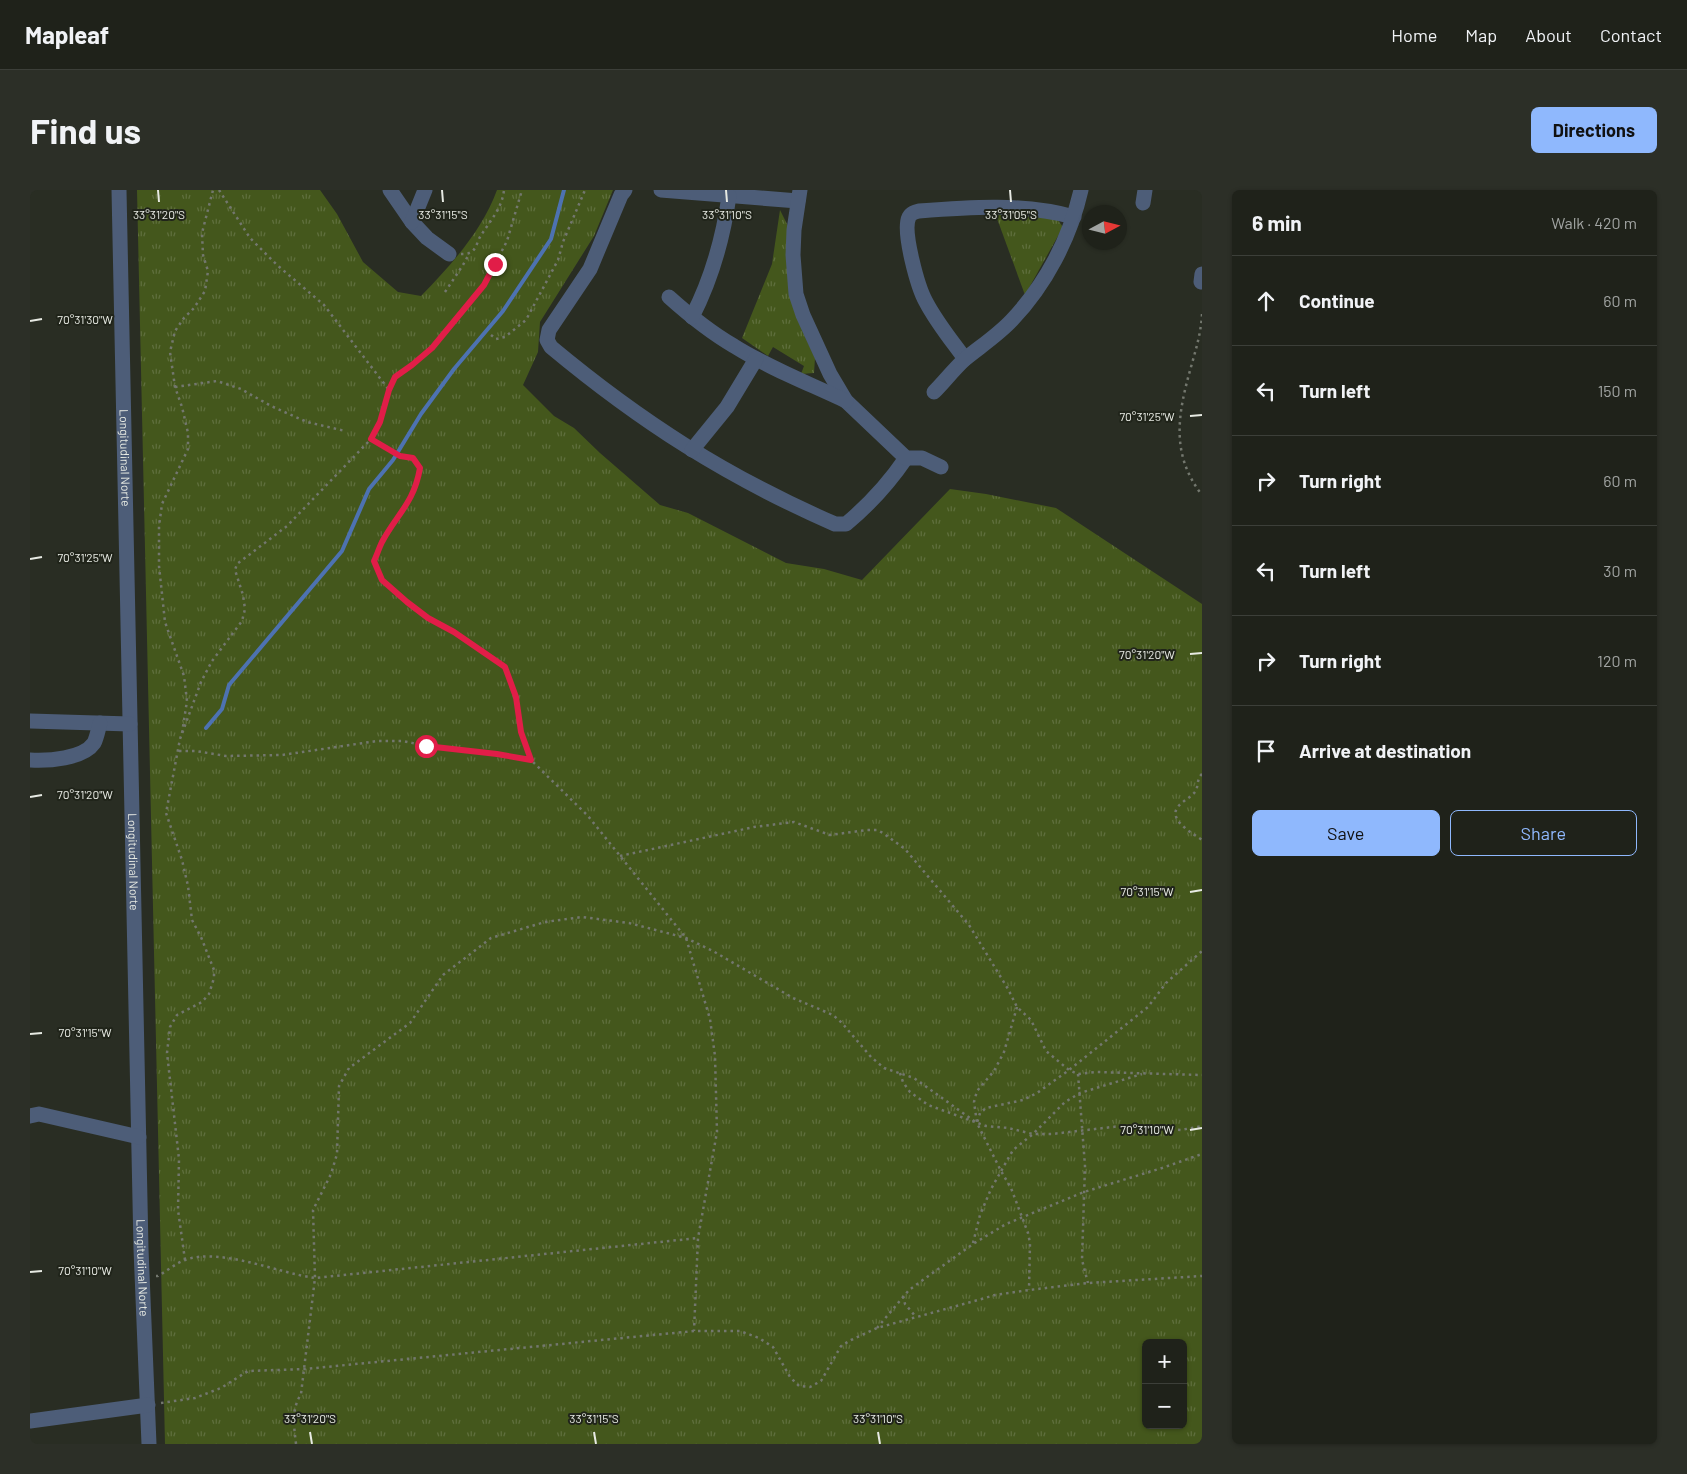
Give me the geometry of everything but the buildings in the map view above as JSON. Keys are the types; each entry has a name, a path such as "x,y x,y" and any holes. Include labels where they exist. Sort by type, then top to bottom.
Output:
{"street":[{"name":"Longitudinal Norte","path":"119,190 142,1272 149,1444"},
{"path":"412,222 425,190"},
{"path":"625,190 621,195 590,269 547,335 547,340 558,352 619,402 692,450 768,493 835,524 846,524 863,509 889,482 906,458"},
{"path":"661,190 730,196 799,196 792,255 796,294 806,324 846,401"},
{"path":"934,392 965,360 998,334 1026,304 1050,270 1067,235 1081,190"},
{"path":"394,192 412,222 427,238 449,254"},
{"path":"692,317 717,258 730,196"},
{"path":"965,360 925,301 911,259 907,229 908,217 918,211 1008,208 1038,209 1074,217"},
{"path":"669,297 726,342 846,401 906,458 922,458 940,467"},
{"path":"692,450 727,406 756,358"},
{"path":"803,380 810,381 821,375 824,366 823,359"},
{"path":"30,721 130,724"},
{"path":"30,760 46,761 81,753 96,741 100,724"},
{"path":"30,1116 39,1114 139,1137"},
{"path":"30,1421 148,1405"}],"path":[{"path":"185,1260 178,1210 179,1159 167,1053 170,1028 177,1015 202,1002 209,994 214,978 214,970 192,920 188,886 182,860 166,813 187,701 184,676 165,622 159,566 159,526 162,504 188,450 188,433 175,387 170,352 175,331 194,308 205,290 208,271 203,255 202,232 213,190"},
{"path":"219,190 250,238 277,265 324,305 389,390"},
{"path":"445,292 468,254 474,250 495,216 504,196 504,190"},
{"path":"180,739 201,682 212,661 242,621 245,609 243,595 235,570 237,564 287,526 371,439 380,422 389,390 395,377 432,348 484,285 507,241 522,190"},
{"path":"491,335 496,339 505,337 526,320 558,260 563,242 586,190"},
{"path":"449,254 468,254"},
{"path":"1202,314 1200,334 1191,367 1179,430 1180,447 1184,463 1202,495"},
{"path":"175,387 217,381 241,388 271,406 307,422 345,431"},
{"path":"371,439 400,456 413,458 420,468 418,483 407,505 382,542 374,561 382,580 428,618 454,632 505,667 516,697 521,732 531,760 588,816 686,938 710,1019 715,1056 717,1132 698,1238 694,1331"},
{"path":"179,751 196,751 226,756 282,755 377,742 403,741 426,746 531,760"},
{"path":"1202,774 1197,782 1198,786 1195,792 1175,811 1181,825 1202,840"},
{"path":"620,856 754,827 794,822 830,835 877,830 906,849 969,925 1018,1007 1031,1020 1046,1051 1069,1070 1078,1074 1096,1072 1202,1075"},
{"path":"296,1444 293,1420 295,1403 301,1394 305,1369 315,1278 314,1210 331,1174 337,1154 339,1086 349,1068 410,1023 443,974 491,938 545,922 582,918 630,923 686,938 713,951 793,998 833,1015 871,1058 884,1068 914,1078 977,1123"},
{"path":"977,1123 980,1113 986,1108 1023,1100 1037,1093 1069,1070 1148,1007 1166,983 1202,951"},
{"path":"1018,1007 1004,1052 994,1071 978,1091 974,1102 977,1123 1013,1193 1028,1233 1030,1244 1029,1290"},
{"path":"900,1073 903,1082 910,1092 928,1106 977,1123 1033,1134 1052,1134 1121,1126 1181,1130 1202,1126"},
{"path":"973,1244 980,1215 1013,1150 1033,1134 1065,1102 1080,1094 1145,1073"},
{"path":"1078,1074 1085,1166 1082,1260 1088,1283"},
{"path":"877,1328 903,1296 973,1244 1021,1217 1084,1192 1202,1154"},
{"path":"142,1272 151,1276 158,1276 185,1260 201,1256 228,1258 297,1276 315,1278 698,1238"},
{"path":"148,1405 195,1398 221,1388 248,1371 305,1369 694,1331 740,1331 759,1338 773,1347 790,1377 799,1386 810,1387 821,1380 842,1346 877,1328 995,1295 1088,1283 1202,1276"},
{"path":"903,1296 904,1304 917,1317"}],"green space":[{"path":"137,190 320,190 337,214 363,262 398,292 421,296 465,247 491,205 497,190 613,190 594,236 540,322 538,352 523,385 554,416 574,428 660,505 688,513 786,563 824,569 862,580 950,489 986,494 1056,508 1202,604 1202,1444 165,1444"},
{"path":"780,210 788,226 799,323 815,358 814,373 801,374 804,366 773,347 768,356 742,338 772,264"},
{"path":"995,213 1057,219 1063,227 1025,295"}],"waterway":[{"path":"206,728 222,709 229,685 342,551 369,489 393,460 421,414 454,369 503,311 551,239 564,190"}],"route":[{"path":"426,746 531,760 521,732 516,697 505,667 454,632 428,618 407,602 382,580 374,561 382,542 407,505 418,483 420,468 413,458 400,456 371,439 380,422 389,390 395,377 432,348 484,285 495,264"}]}
